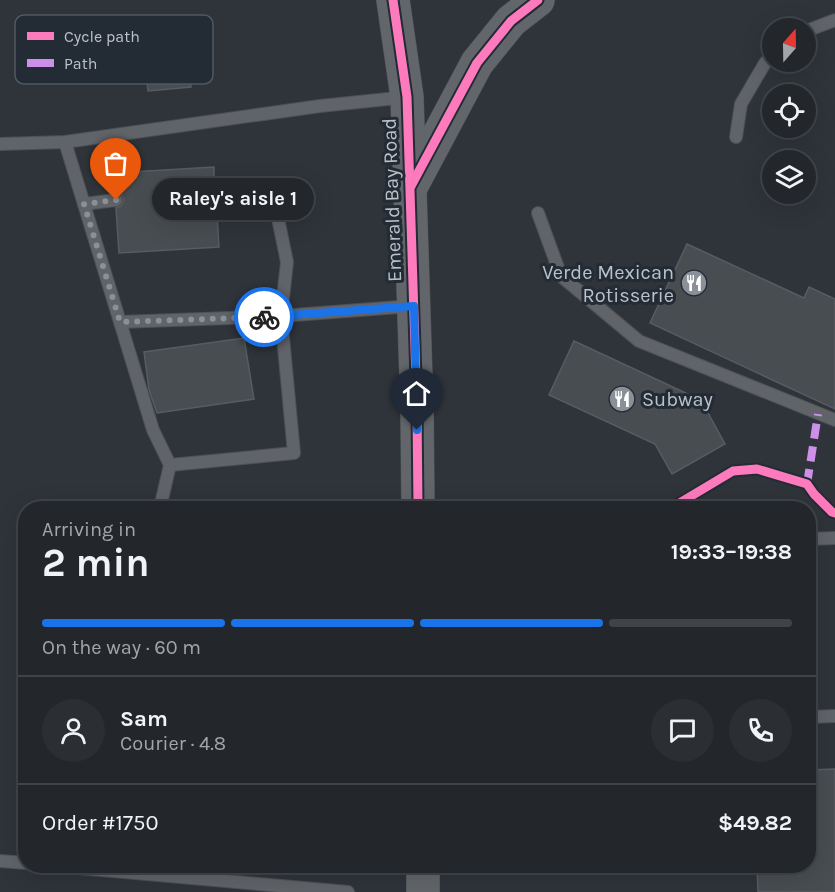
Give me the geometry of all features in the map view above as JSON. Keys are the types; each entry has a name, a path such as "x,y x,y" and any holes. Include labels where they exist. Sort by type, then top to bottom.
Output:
{"highway":[{"name":"Emerald Bay Road","path":"393,0 407,97 418,501"},
{"path":"410,189 477,63 511,21 538,0"},
{"path":"423,873 423,892"}],"lane":[{"path":"816,27 835,20"},
{"path":"736,137 741,104 762,68"},
{"path":"0,144 64,142 320,106 407,97"},
{"path":"64,142 153,430 170,465 162,501"},
{"path":"170,465 294,453 281,316 287,262 275,204 256,187 215,189"},
{"path":"84,204 116,200"},
{"path":"538,213 561,276 639,341 835,420"},
{"path":"120,322 281,316 414,306"},
{"path":"816,539 835,538"},
{"path":"816,717 835,716"},
{"path":"0,861 18,862"},
{"path":"128,873 302,890 348,892"}],"building":[{"path":"147,84 191,84 191,87 148,91"},
{"path":"214,167 214,181 208,185 207,190 211,196 216,197 219,247 119,253 116,208 121,206 124,200 122,195 115,192 114,173"},
{"path":"687,244 804,298 809,287 835,299 835,409 650,323"},
{"path":"244,338 254,399 157,413 149,390 144,352"},
{"path":"574,341 701,400 725,444 672,474 655,444 549,395"},
{"path":"835,769 835,892 758,892 757,873 816,873 816,770"}],"marked path":[{"path":"807,484 818,414"}],"cycle path":[{"path":"393,0 407,97 418,501"},
{"path":"411,186 477,63 511,21 538,0"},
{"path":"683,501 733,471 757,469 807,484 814,494 835,513"}],"way so far":[{"path":"116,200 84,204 120,322 264,317"}],"place":[{"name":"Raley's aisle 1","path":"116,200"},
{"name":"Verde Mexican Rotisserie","path":"694,283"},
{"name":"Subway","path":"622,399"}],"route":[{"path":"264,317 414,306 417,430"}]}
